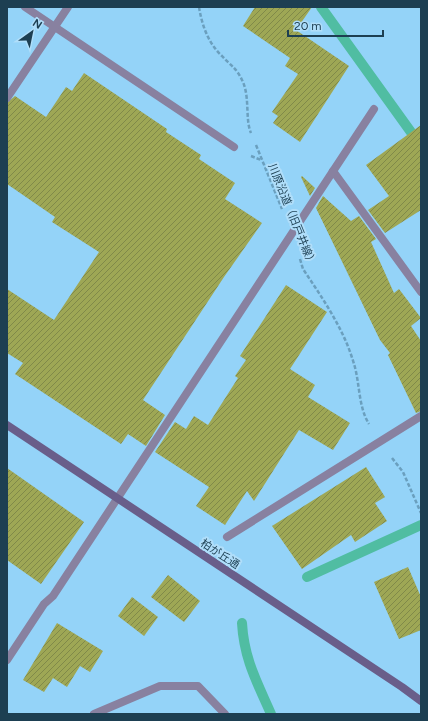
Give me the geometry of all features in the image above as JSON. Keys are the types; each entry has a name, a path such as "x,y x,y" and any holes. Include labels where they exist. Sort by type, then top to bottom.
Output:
{"street":[{"path":"25,7 234,147"},
{"path":"7,98 68,7"},
{"path":"7,660 44,604 52,596 374,108"},
{"path":"333,171 421,292"},
{"path":"227,537 421,416"},
{"name":"柏が丘通","path":"7,425 421,701"},
{"path":"94,714 160,686 198,686 225,714"}],"path":[{"path":"199,7 202,25 210,42 221,56 236,68 244,84 249,104 250,130 252,136"},
{"name":"川原沿道（旧戸井線）","path":"254,142 292,234 304,269 342,330 355,365 359,394 367,422 403,472 421,512"}],"building":[{"path":"255,7 312,7 296,30 349,66 300,142 273,123 278,116 272,112 298,74 285,66 290,58 243,26"},
{"path":"84,73 167,129 166,132 201,155 199,159 235,183 225,199 262,223 224,277 143,400 165,415 146,446 128,434 121,444 15,374 23,363 7,353 7,289 54,320 99,252 52,222 55,217 7,184 7,103 15,96 46,117 66,87 72,91"},
{"path":"421,125 421,210 385,233 368,210 389,196 366,165"},
{"path":"302,176 315,188 310,196 301,177"},
{"path":"323,196 351,221 359,216 376,239 371,242 394,293 399,289 421,318 411,326 421,341 421,411 416,413 388,355 390,353 380,340 316,208"},
{"path":"286,285 327,312 290,369 315,385 308,397 350,423 333,450 299,430 254,501 247,491 225,525 196,506 209,487 155,452 175,422 186,429 194,416 208,425 238,378 235,376 246,360 240,356"},
{"path":"366,467 385,497 375,503 387,521 355,542 351,535 302,569 272,526"},
{"path":"7,468 84,522 41,584 7,560"},
{"path":"408,567 421,597 421,630 399,639 374,582"},
{"path":"168,575 200,601 184,622 151,597"},
{"path":"132,597 158,617 144,636 118,616"},
{"path":"57,623 103,651 90,672 80,666 67,687 53,678 44,692 23,680"}],"waterway":[{"path":"321,7 421,146"},
{"path":"307,577 421,525"},
{"path":"242,623 248,659 271,714"}]}
